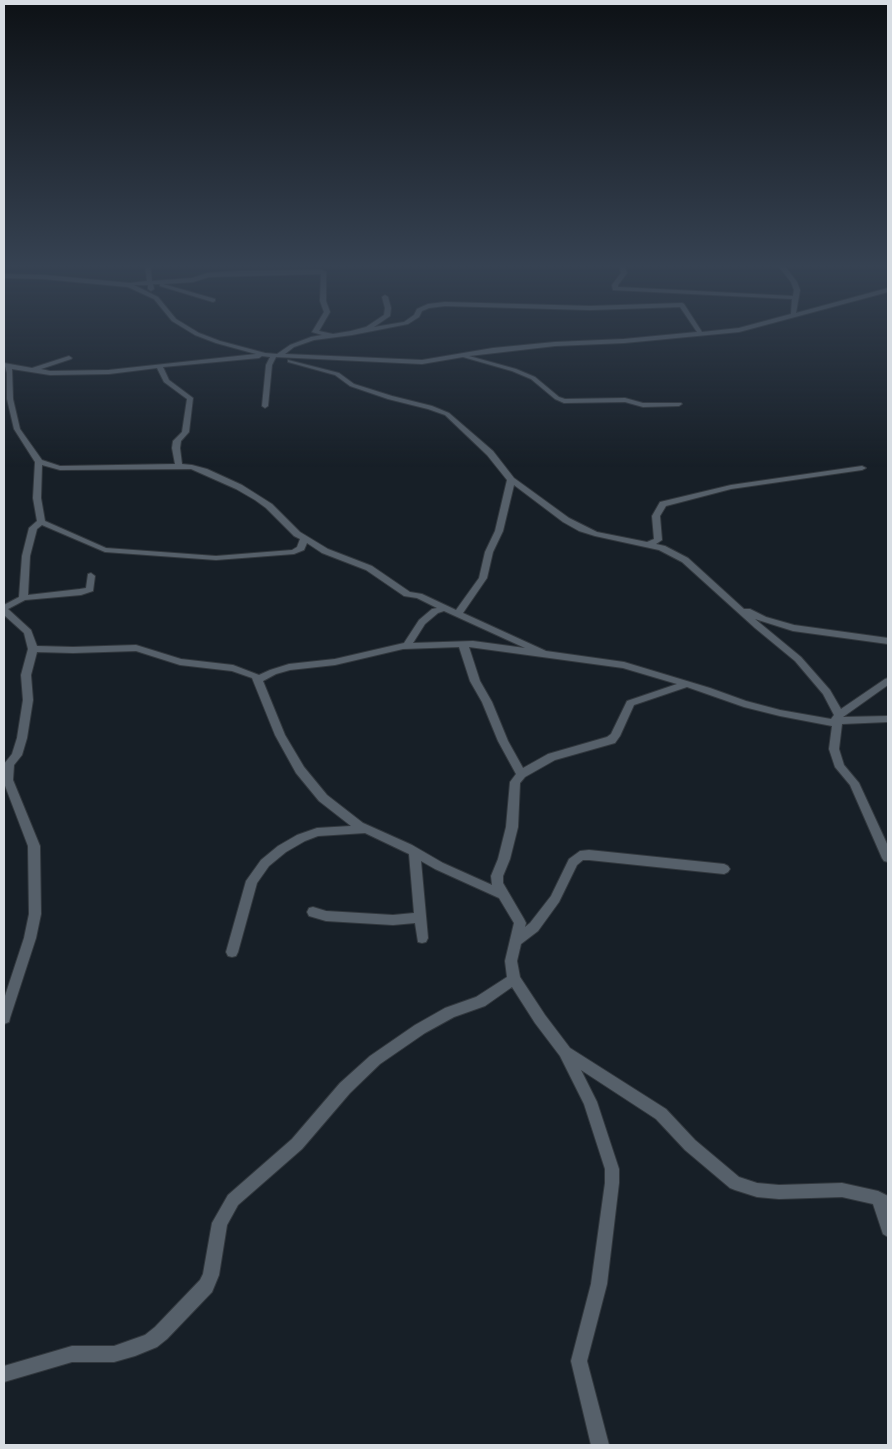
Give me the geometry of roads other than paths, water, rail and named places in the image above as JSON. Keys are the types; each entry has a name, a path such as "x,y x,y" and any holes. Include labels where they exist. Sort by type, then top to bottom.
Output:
{"street":[{"path":"193,332 265,355"},
{"path":"315,332 331,335"},
{"path":"265,406 269,365 276,356 301,342 357,332"},
{"path":"41,522 37,498 39,462 17,429 10,399 6,366 50,373 109,372 265,355 413,362 493,350 724,332"},
{"path":"276,356 337,374 352,384 390,398 430,407 447,414 490,453 511,480 582,529 595,534 650,544 685,560 803,664 828,692 837,720 834,749 836,757 840,767 854,782 888,858"},
{"path":"457,356 484,361 526,375 564,401 625,400 643,405 679,404"},
{"path":"31,370 69,358"},
{"path":"160,367 166,381 190,398 185,432 177,441 176,448 179,466"},
{"path":"39,462 65,468 192,467 239,487 269,506 304,539 324,551 369,568 408,594 418,596 543,653"},
{"path":"650,544 658,540 656,516 663,504 731,487 862,468"},
{"path":"458,614 467,598 474,592 483,578 489,552 499,530 511,480"},
{"path":"41,522 108,551 209,558 294,552 301,548 304,539"},
{"path":"23,598 26,556 33,528 41,522"},
{"path":"4,1018 30,938 35,914 34,846 8,780 9,764 17,755 22,738 28,700 26,675 33,649 28,632 4,609 23,598 81,592 90,588 91,576"},
{"path":"737,607 763,619 794,628 888,641"},
{"path":"408,645 422,622 435,611 445,608"},
{"path":"258,680 272,672 289,668 335,662 375,651 408,645 463,644 543,653 624,666 771,710 837,720 888,718"},
{"path":"463,644 475,681 487,702 503,741 521,774"},
{"path":"33,649 136,648 180,662 232,668 255,676 280,735 300,770 323,798 359,826 439,866 503,895"},
{"path":"837,720 888,681"},
{"path":"600,1445 579,1360 600,1277 612,1183 612,1169 590,1102 565,1052 540,1019 514,979 511,961 520,923 519,918 497,883 497,876 504,859 512,827 515,782 521,774 552,757 611,740 630,703 671,688 686,685"},
{"path":"232,952 252,881 265,863 282,849 317,832 366,828"},
{"path":"415,853 422,938"},
{"path":"516,941 534,927 555,899 573,862 580,856 589,855 724,869"},
{"path":"313,912 326,916 393,920 420,917"},
{"path":"4,1374 72,1354 114,1354 134,1348 156,1337 206,1286 211,1275 220,1223 233,1200 297,1144 345,1088 375,1060 420,1029 450,1012 480,1002 514,979"},
{"path":"565,1052 661,1114 690,1145 735,1183 757,1190 779,1192 842,1190 883,1201 888,1229"}]}
